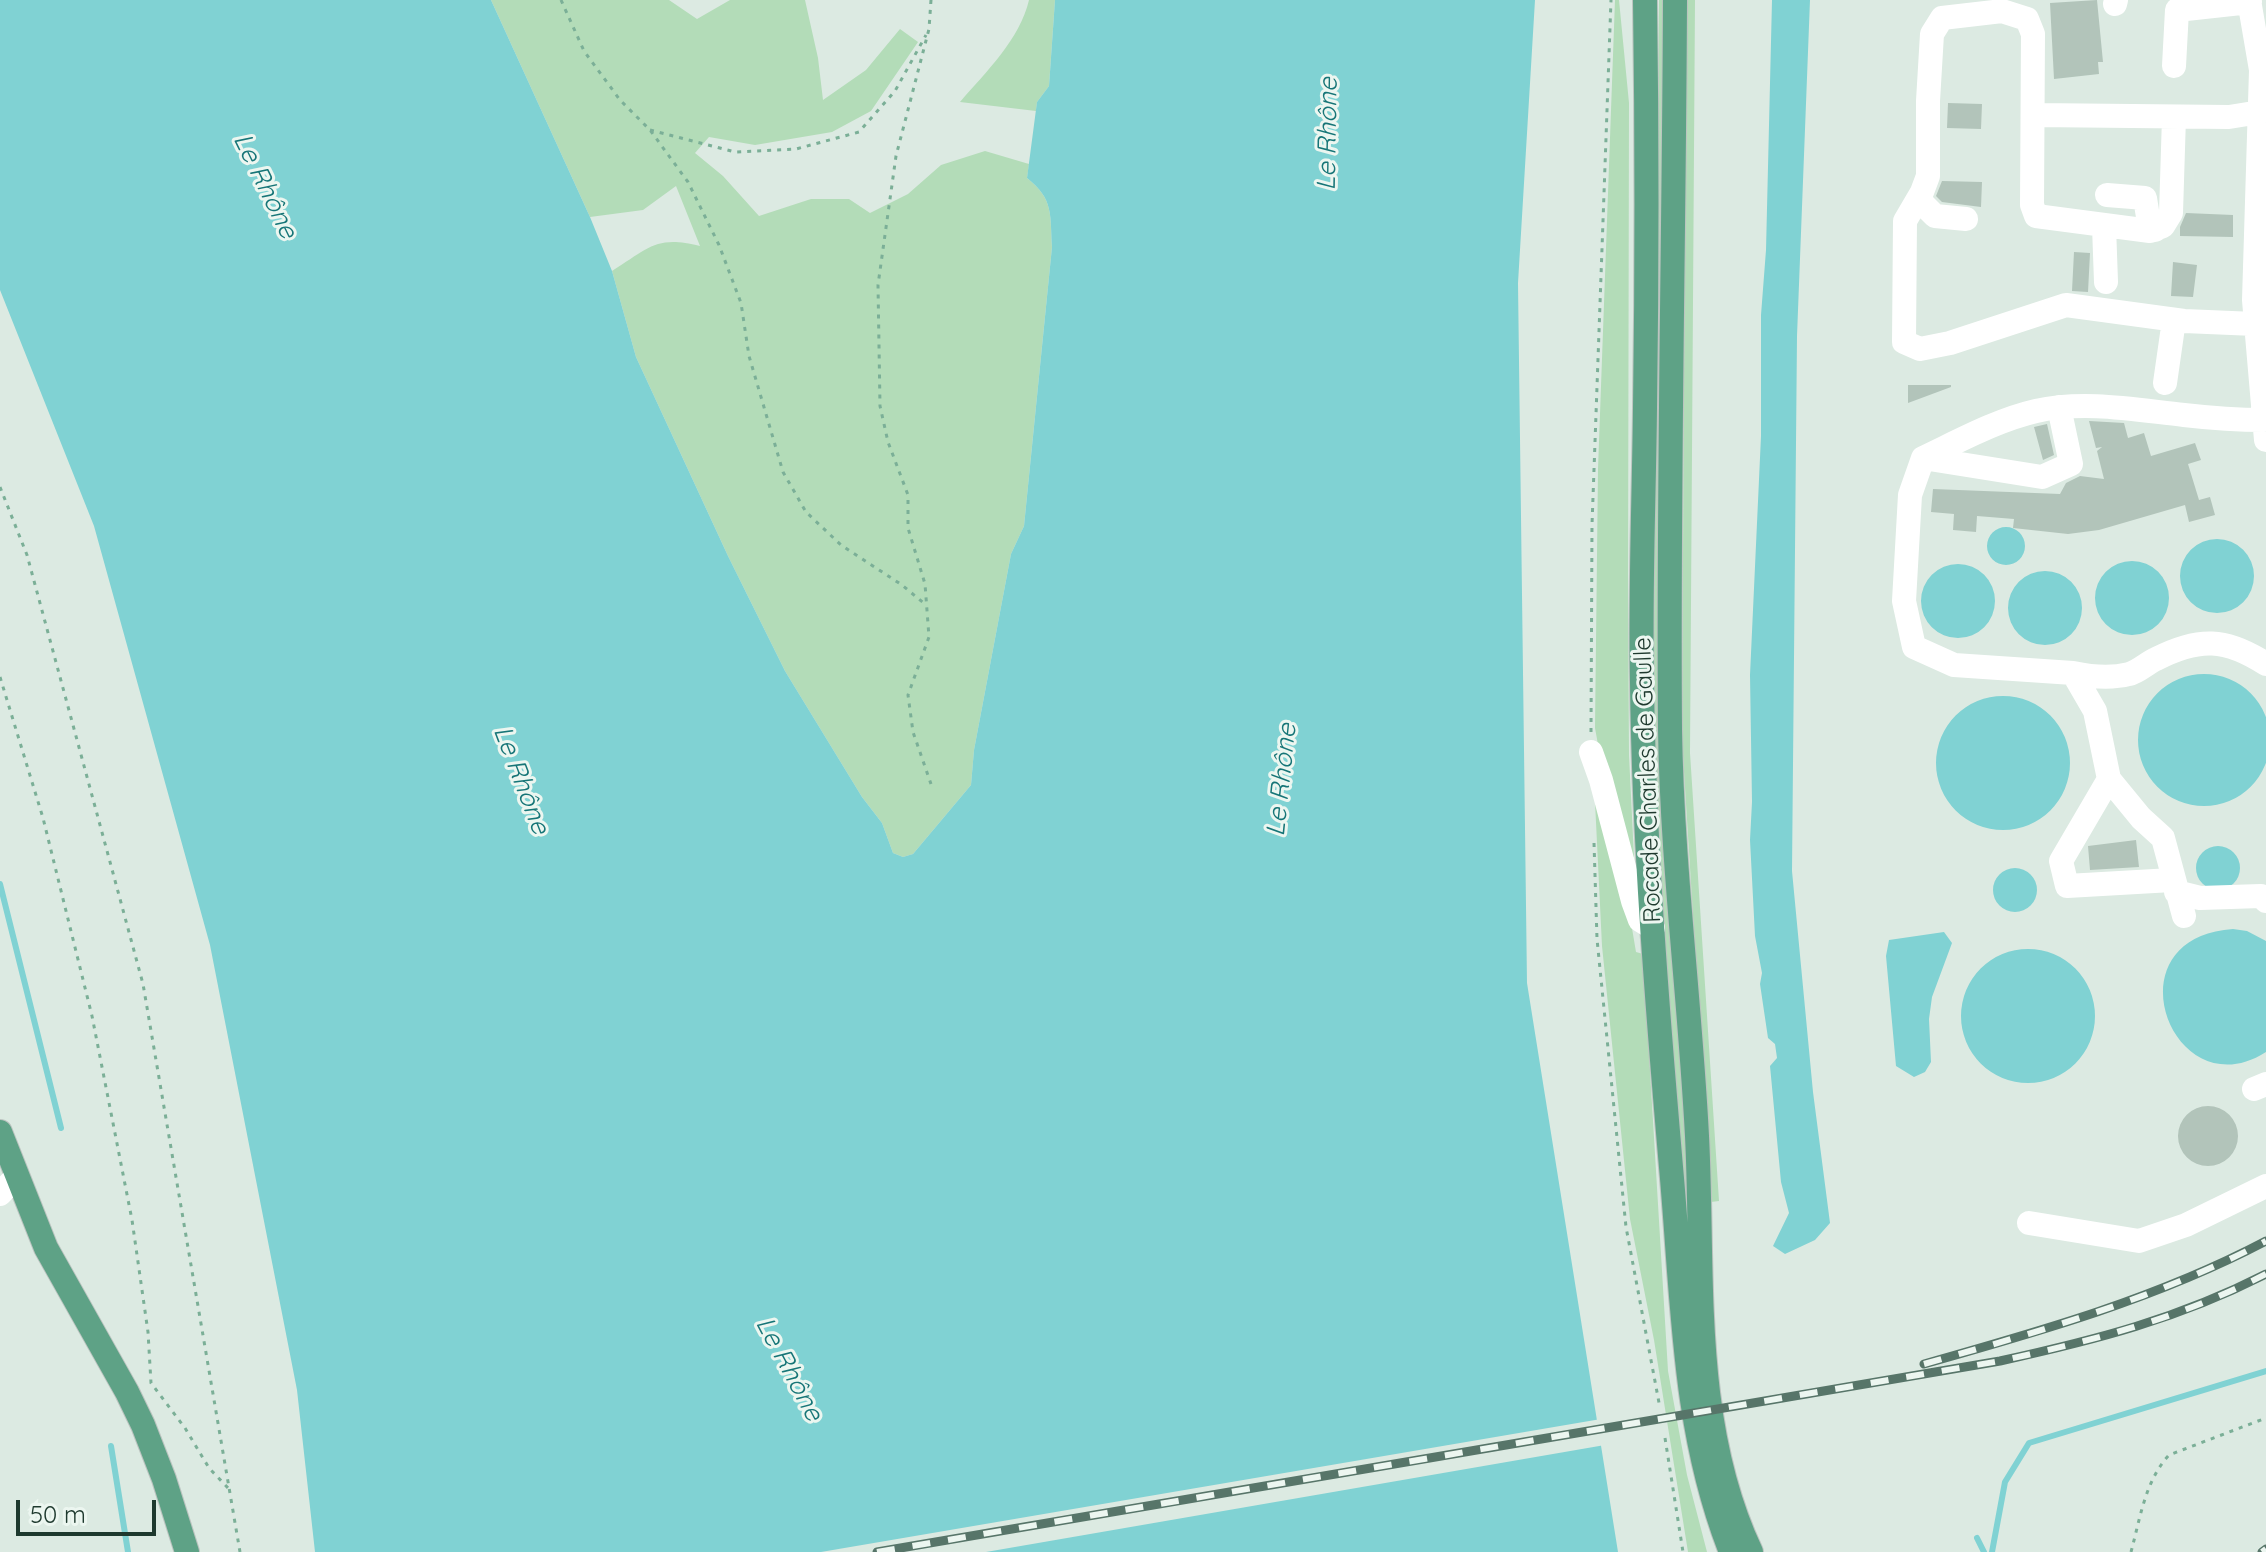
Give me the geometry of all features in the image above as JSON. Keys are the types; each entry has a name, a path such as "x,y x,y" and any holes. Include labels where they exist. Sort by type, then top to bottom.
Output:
{"main road":[{"name":"Rocade Charles de Gaulle","path":"1645,0 1644,781 1688,1386 1702,1463 1714,1508 1731,1552"},
{"name":"Rocade Charles de Gaulle","path":"1675,0 1672,778 1697,1137 1705,1369 1725,1478 1751,1552"},
{"path":"0,1132 8,1185 127,1392 164,1479 187,1552"}],"lane":[{"path":"2174,66 2177,10 2250,1 2261,70 2255,324 2265,430 2119,407 2059,407 2035,411 1989,427 1923,458 1910,495 1904,601 1914,647 1954,665 2073,673 2094,678 2131,674 2157,658 2187,647 2219,642 2266,664"},
{"path":"2174,117 2171,213 2163,226 2150,231 2036,216 2032,205 2035,115 2033,34 2026,9 1942,18 1932,34 1928,176 1905,221 1904,342 1920,349 1935,346 2066,305 2174,320 2255,324"},
{"path":"2035,115 2229,117 2260,112"},
{"path":"2107,195 2145,198 2148,217 2155,230"},
{"path":"1918,199 1935,216 1966,219"},
{"path":"2104,226 2106,282"},
{"path":"2165,383 2174,320"},
{"path":"1923,458 2042,477 2071,464 2059,407"},
{"path":"2073,673 2095,711 2109,779 2141,818 2163,838 2184,916"},
{"path":"1591,752 1633,901 1640,920 1653,928"},
{"path":"2109,779 2061,861 2067,886 2174,886 2200,898 2261,896 2266,901"},
{"path":"2029,1223 2139,1241 2186,1225 2266,1186"}],"path":[{"path":"561,0 584,51 620,100 650,130 688,182 719,245 741,303 749,356 783,472 806,512 841,545 902,585 926,605"},
{"path":"931,0 929,29 896,156 878,285 880,406 888,442 908,495 908,528 925,584 929,637 908,695 913,732 931,784"},
{"path":"1591,752 1592,509 1611,0"},
{"path":"650,130 735,152 796,149 859,132 895,91 929,29"},
{"path":"0,487 27,555 143,984 240,1552"},
{"path":"0,677 43,818 92,1016 132,1220 148,1332 151,1383 185,1428 209,1468 230,1490"},
{"path":"1593,830 1597,939 1626,1227 1660,1408"},
{"path":"2131,1552 2151,1481 2169,1455 2266,1418"},
{"path":"1665,1438 1683,1552"}],"green space":[{"path":"491,0 669,0 697,19 730,0 805,0 818,58 823,100 866,70 900,29 918,42 871,111 832,132 755,145 709,137 695,153 723,176 759,216 811,199 849,199 870,213 908,194 941,165 985,151 1029,164 1027,178 1042,193 1049,208 1052,247 1024,526 1011,554 974,750 971,785 913,854 903,857 893,853 882,823 862,797 785,671 636,357 612,271 645,250 663,243 700,246 676,186 643,210 590,217"},
{"path":"1029,0 1055,0 1049,86 1037,102 1036,111 960,102 1010,42"},
{"path":"1615,0 1619,0 1629,103 1629,755 1635,878 1601,761 1595,728 1598,469"},
{"path":"1659,0 1666,0 1692,1214 1684,1215 1653,765"},
{"path":"1686,0 1695,0 1690,753 1719,1201 1711,1202 1682,740"},
{"path":"1594,781 1623,875 1636,952 1643,954 1668,1371 1687,1475 1707,1552 1688,1552 1654,1340 1630,1219 1602,946"}],"water":[{"name":"Le Rhône","path":"0,0 491,0 612,271 636,357 728,556 785,671 862,797 882,823 893,853 903,857 913,854 971,785 974,750 1011,554 1024,526 1052,247 1049,208 1042,193 1027,178 1037,102 1049,86 1055,0 1535,0 1518,283 1527,983 1618,1552 315,1552 297,1390 210,945 94,526 0,290"},
{"path":"1772,0 1810,0 1797,336 1792,871 1813,1092 1830,1223 1815,1240 1785,1254 1773,1246 1789,1213 1781,1182 1770,1066 1777,1058 1775,1044 1768,1038 1760,984 1762,973 1755,936 1750,840 1750,675 1761,436 1761,315 1766,250"},
{"path":"2006,527 2019,533 2025,546 2019,559 2006,565 1993,559 1987,546 1993,533"},
{"path":"2210,539 2224,539 2238,545 2248,555 2254,576 2252,590 2238,607 2224,613 2210,613 2196,607 2186,597 2180,583 2180,569 2186,555 2196,545"},
{"path":"2125,561 2139,561 2153,567 2163,577 2169,598 2167,612 2153,629 2139,635 2125,635 2111,629 2101,619 2095,605 2095,591 2101,577 2111,567"},
{"path":"1951,564 1965,564 1979,570 1989,580 1995,601 1993,615 1979,632 1965,638 1951,638 1937,632 1927,622 1921,608 1921,594 1927,580 1937,570"},
{"path":"2038,571 2052,571 2066,577 2076,587 2082,608 2080,622 2066,639 2052,645 2038,645 2024,639 2014,629 2008,615 2008,601 2014,587 2024,577"},
{"path":"2204,674 2229,679 2251,693 2265,715 2270,740 2265,765 2251,787 2229,801 2204,806 2179,801 2157,787 2143,765 2138,740 2143,715 2157,693 2179,679"},
{"path":"2003,696 2028,701 2050,716 2065,738 2070,763 2065,788 2050,810 2028,825 2003,830 1978,825 1956,810 1941,788 1936,763 1941,738 1956,716 1978,701"},
{"path":"2218,846 2233,853 2240,868 2233,883 2218,890 2203,883 2196,868 2203,853"},
{"path":"2015,868 2031,874 2037,890 2031,906 2015,912 1999,906 1993,890 1999,874"},
{"path":"2233,929 2247,931 2266,941 2266,1052 2233,1064 2204,1059 2181,1042 2167,1016 2163,988 2172,960 2194,939"},
{"path":"1944,932 1952,943 1932,997 1929,1019 1931,1062 1925,1072 1914,1077 1896,1066 1886,956 1889,940"},
{"path":"2028,949 2053,954 2075,969 2090,991 2095,1016 2090,1041 2075,1063 2053,1078 2028,1083 2003,1078 1981,1063 1966,1041 1961,1016 1966,991 1981,969 2003,954"}],"pier":[{"path":"1601,1419 1605,1445 986,1552 821,1552"}],"building":[{"path":"2097,0 2103,62 2098,62 2099,74 2054,79 2050,3"},
{"path":"1948,103 1982,104 1981,129 1947,128"},
{"path":"1942,181 1982,182 1981,207 1942,202 1936,196"},
{"path":"2186,213 2233,215 2233,237 2180,236"},
{"path":"2074,252 2090,253 2088,292 2072,291"},
{"path":"2173,262 2197,265 2193,297 2171,296"},
{"path":"1908,385 1951,385 1951,387 1908,403"},
{"path":"2089,421 2124,423 2128,438 2144,433 2151,456 2195,443 2201,460 2188,464 2199,500 2210,497 2215,515 2189,522 2185,505 2099,530 2068,534 2013,528 2014,519 1977,516 1976,532 1953,530 1954,514 1931,512 1933,489 2060,494 2066,483 2080,476 2104,479 2097,451 2102,447 2096,448"},
{"path":"2047,424 2054,455 2043,460 2034,427"},
{"path":"2136,840 2139,867 2090,870 2088,846"},
{"path":"2208,1106 2230,1114 2238,1136 2230,1158 2208,1166 2186,1158 2178,1136 2186,1114"}],"waterway":[{"path":"0,884 61,1128"},
{"path":"1992,1552 2005,1482 2029,1443 2266,1371"},
{"path":"111,1446 128,1552"},
{"path":"1977,1538 1984,1552"}],"railway":[{"path":"1924,1364 2098,1312 2183,1280 2266,1241"},
{"path":"877,1552 2000,1361 2168,1316 2266,1274"},
{"path":"2262,1552 2266,1549"}]}
